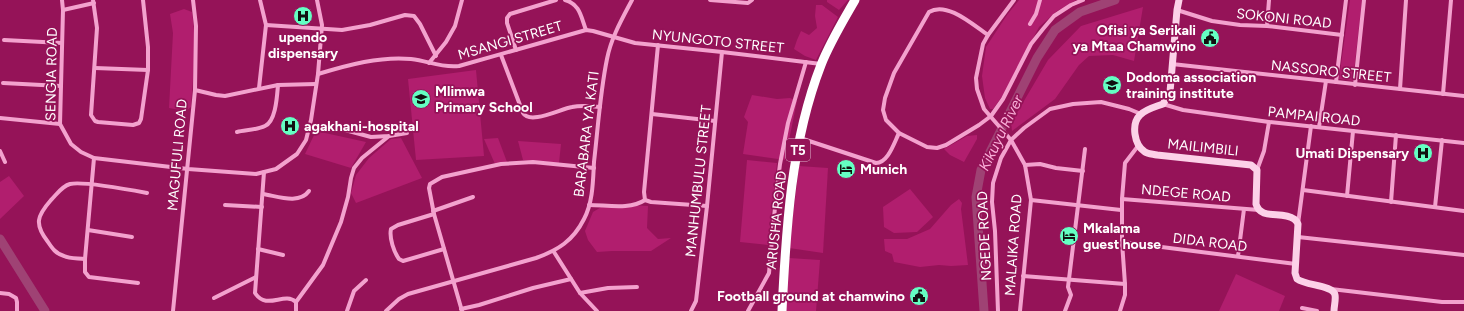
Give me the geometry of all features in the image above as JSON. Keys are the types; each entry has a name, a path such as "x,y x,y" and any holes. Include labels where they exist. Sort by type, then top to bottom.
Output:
{"highway":[{"name":"ARUSHA ROAD","path":"782,311 785,250 800,138 808,103 822,64 841,24 855,0"}],"street":[{"name":"SENGIA ROAD","path":"62,0 60,124 70,144 81,152 94,158 188,169"},
{"path":"63,10 94,1 97,28 95,68 90,112 92,118 98,122 134,126 139,123 141,119 148,70 148,47 143,0"},
{"name":"MAGUFULI ROAD","path":"173,311 195,90 196,26 193,0"},
{"path":"259,88 266,25 260,0"},
{"path":"188,169 256,174 276,169 297,154 306,140 318,74 321,19 317,0"},
{"path":"429,64 446,42 455,26 462,0"},
{"path":"516,50 507,23 507,18 510,14 556,0"},
{"path":"566,0 573,2 579,10 586,30"},
{"name":"BARABARA YA KATI","path":"386,311 399,299 408,294 554,252 574,235 584,220 589,205 607,58 613,37 632,0"},
{"path":"710,0 748,3 752,0"},
{"name":"MALAIKA ROAD","path":"1014,0 982,44 976,78 977,89 984,109 1011,140 1025,165 1031,200 1020,311"},
{"path":"1030,24 1036,14 1040,0"},
{"path":"988,35 952,11 946,9 936,9 927,14 894,73 883,104 884,117 899,133 927,147 942,147 979,126 992,118 1031,44 1043,29 1054,16 1071,5 1083,0"},
{"path":"1122,198 1125,163 1138,146 1135,138 1137,118 1150,108 1163,104 1170,92 1179,0"},
{"path":"1267,26 1270,0"},
{"path":"1336,82 1346,0"},
{"path":"1355,84 1364,0"},
{"path":"1400,89 1406,0"},
{"path":"1443,94 1451,0"},
{"name":"SOKONI ROAD","path":"1177,10 1212,21 1342,35"},
{"path":"266,25 321,30 342,30 370,25 405,15 414,16 420,24 436,56"},
{"name":"MSANGI STREET","path":"318,74 382,60 413,60 448,67 460,66 586,30 613,37"},
{"name":"NYUNGOTO STREET","path":"613,37 635,43 822,64"},
{"path":"4,40 62,43"},
{"path":"645,200 644,192 658,45"},
{"name":"MANHUMBULU STREET","path":"691,311 696,301 722,52"},
{"path":"501,55 523,113 527,117 531,118 541,116 577,106 600,107"},
{"path":"748,311 769,273 780,164 788,123 806,62"},
{"name":"NASSORO STREET","path":"1172,64 1464,96"},
{"path":"95,68 148,70"},
{"path":"1319,127 1326,81"},
{"path":"3,83 61,86"},
{"path":"195,90 225,96 278,85 316,84"},
{"path":"237,132 264,127 269,124 274,110 278,85"},
{"name":"NGEDE ROAD","path":"998,311 996,238 992,202 993,183 1001,158 1011,140 1050,108 1073,104 1101,102 1129,109 1141,114"},
{"name":"PAMPAI ROAD","path":"1163,104 1183,110 1269,122 1464,143"},
{"path":"652,114 715,120"},
{"path":"0,118 60,124"},
{"path":"1269,122 1264,152 1260,164 1256,170 1256,204 1259,210 1269,214 1289,217 1294,219 1298,224"},
{"path":"1311,126 1298,224 1295,273 1297,279 1302,282 1331,289 1442,302 1464,302"},
{"path":"309,128 345,130 371,138 407,133"},
{"path":"1347,196 1353,131"},
{"path":"800,138 876,163 881,163 886,158 899,133"},
{"path":"296,311 296,302 323,265 341,222 348,197 351,178 358,162 389,136"},
{"path":"1391,202 1396,136"},
{"path":"1435,207 1442,140"},
{"name":"MAILIMBILI","path":"1138,146 1145,152 1157,155 1243,163 1251,165 1256,170"},
{"path":"1065,311 1071,295 1068,287 1085,149"},
{"path":"0,151 5,162"},
{"path":"94,158 85,272 89,277 138,283"},
{"path":"571,279 533,288 462,310 433,212 429,188 430,184 442,178 501,164 533,162 594,168"},
{"path":"1025,165 1040,164 1056,168 1083,171"},
{"path":"264,172 255,293 257,298 267,307"},
{"path":"85,259 69,258 57,253 40,231 39,218 44,208 65,186 76,184 147,193"},
{"path":"1303,190 1464,211"},
{"path":"263,194 299,198 303,197 308,191"},
{"path":"444,249 403,261 398,259 396,254 390,234 391,229 473,197"},
{"name":"NDEGE ROAD","path":"1120,311 1125,295 1121,210 1122,198 1259,210"},
{"path":"589,205 620,206 639,204 645,200"},
{"path":"645,200 651,202 707,206"},
{"path":"1031,200 1121,210"},
{"path":"225,205 262,207"},
{"path":"1238,256 1244,209"},
{"path":"88,230 132,237"},
{"path":"1298,237 1464,255"},
{"name":"DIDA ROAD","path":"1122,242 1296,264"},
{"path":"258,249 283,255"},
{"path":"554,252 580,293 597,311"},
{"path":"1023,276 1125,284"},
{"path":"214,298 256,277"},
{"path":"347,311 354,291 366,280"},
{"path":"580,293 608,288 637,287"},
{"path":"1331,289 1335,295 1334,311"},
{"path":"0,293 9,294 16,298 16,311"},
{"path":"280,304 291,299 296,302"},
{"path":"1302,308 1317,311"}],"shaded area":[{"path":"827,0 848,0 839,10 827,2"},
{"path":"1019,0 1076,0 1057,11 1039,27 1003,95 993,109 990,109 985,98 982,76 986,47 1007,15"},
{"path":"1350,0 1362,0 1353,81 1339,79"},
{"path":"816,5 822,5 838,17 816,60 805,56 794,49 801,31 809,35 817,28 815,16"},
{"path":"1143,7 1134,61 1113,55 1089,56 1079,65 1055,99 1012,131 1011,123 1048,60 1081,26"},
{"path":"184,9 192,12 194,36 191,107 186,111 169,108 173,33 170,14"},
{"path":"476,70 484,156 416,160 408,79"},
{"path":"752,95 777,99 790,98 797,101 785,160 743,154 748,122 744,117"},
{"path":"316,131 366,142 351,168 305,154"},
{"path":"977,135 977,139 964,162 950,155 944,149 967,136"},
{"path":"401,138 422,178 356,203 351,193 356,175 369,158 391,139"},
{"path":"498,138 507,162 495,164 484,139"},
{"path":"518,141 561,144 559,163 523,160"},
{"path":"747,160 777,163 768,245 740,242"},
{"path":"799,166 828,168 823,253 789,248"},
{"path":"9,176 24,196 0,219 0,182"},
{"path":"910,189 933,217 917,232 894,233 884,227 883,207"},
{"path":"959,199 962,203 961,209 968,265 939,265 920,267 894,262 892,254 885,251 884,239 907,239 930,229 951,205"},
{"path":"603,206 648,206 647,228 658,239 671,238 651,251 597,252 588,240 585,231 593,212"},
{"path":"789,258 820,260 816,311 785,311"},
{"path":"1236,274 1285,296 1279,311 1219,311"}],"waterway":[{"name":"Kikuyu River","path":"984,311 976,197 981,170 1037,58 1055,30 1080,12 1115,0"},
{"path":"0,239 45,311"}],"place":[{"name":"upendo dispensary","path":"303,16"},
{"name":"Ofisi ya Serikali ya Mtaa Chamwino","path":"1210,38"},
{"name":"Dodoma association training institute","path":"1112,85"},
{"name":"Mlimwa Primary School","path":"421,99"},
{"name":"agakhani-hospital","path":"290,126"},
{"name":"Umati Dispensary","path":"1423,153"},
{"name":"Munich","path":"846,169"},
{"name":"Mkalama guest house","path":"1069,236"},
{"name":"Football ground at chamwino","path":"919,296"}]}
